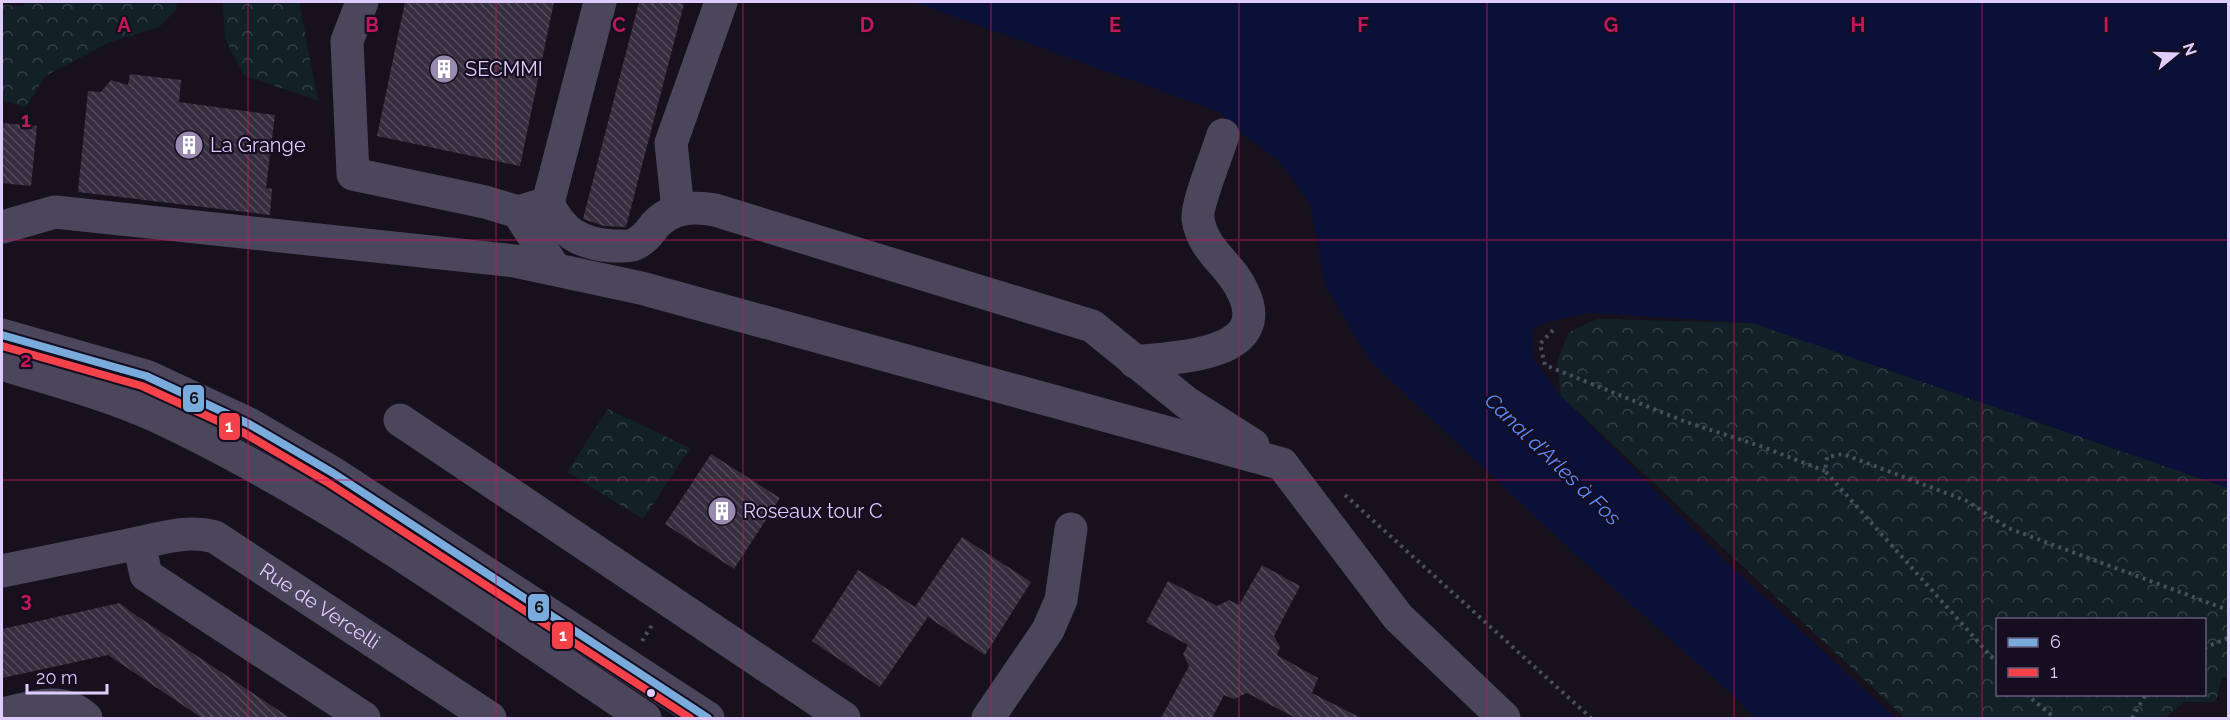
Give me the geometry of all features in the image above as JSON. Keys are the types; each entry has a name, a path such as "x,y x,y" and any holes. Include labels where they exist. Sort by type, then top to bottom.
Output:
{"street":[{"path":"362,2 347,41 353,174 485,202 533,207 556,221 575,237 595,245 633,246 648,235 657,223 678,210 695,207 715,210 1092,326 1187,403 1282,464 1398,617 1504,718"},
{"path":"554,268 533,207 600,2"},
{"path":"678,210 671,142 721,2"},
{"path":"1136,362 1198,355 1228,346 1244,333 1248,314 1243,292 1203,238 1198,216 1223,135"},
{"path":"2,204 55,212 503,260 554,268 664,294 1282,464"},
{"path":"2,228 55,212"},
{"path":"2,335 146,376 249,424 333,473 708,718"},
{"path":"2,364 135,407 231,453 321,504 645,718"},
{"path":"400,420 844,718"},
{"path":"988,718 1048,630 1061,600 1071,529"},
{"name":"Rue de Vercelli","path":"2,571 179,534 199,533 215,537 490,718"},
{"path":"138,543 146,574 364,718"},
{"path":"2,714 47,704 66,705 86,718"}],"path":[{"path":"1553,330 1540,344 1545,365 1686,422 1763,447 1825,471 1996,662"},
{"path":"1825,471 1827,458 1843,454 1967,501 2008,528 2229,610"},
{"path":"1344,494 1591,718"},
{"path":"2206,648 2229,638"},
{"path":"2028,696 2055,718"},
{"path":"2132,718 2145,696"}],"green space":[{"path":"25,2 177,2 176,10 159,27 110,42 45,76 26,107 2,101 2,5 24,6"},
{"path":"223,2 299,2 318,101 243,75 225,38"},
{"path":"1597,319 1753,323 2228,488 2228,678 2222,677 2216,702 2184,702 2165,718 1905,718 1561,396 1557,361 1569,332"},
{"path":"608,409 690,448 643,519 567,472"}],"water":[{"name":"Canal d'Arles à Fos","path":"914,2 2228,2 2228,488 1753,323 1588,313 1544,323 1532,330 1533,358 1561,396 1723,559 1895,718 1754,718 1734,696 1573,552 1370,361 1325,285 1310,204 1279,161 1238,131 1220,112"}],"building":[{"name":"SECMMI","path":"405,2 554,2 520,166 377,136"},
{"path":"639,2 684,4 626,227 604,226 583,219"},
{"name":"La Grange","path":"130,74 181,80 179,102 275,115 266,188 272,189 270,215 78,192 88,91 101,92 111,80 128,85"},
{"path":"2,123 37,126 31,186 2,183"},
{"name":"Roseaux tour C","path":"711,454 780,498 734,569 665,524"},
{"path":"962,537 1031,582 985,655 928,617 880,687 812,641 858,570 915,607"},
{"path":"1262,565 1300,586 1274,636 1280,647 1277,655 1318,678 1312,693 1361,718 1296,718 1247,693 1234,699 1224,695 1212,718 1161,718 1189,666 1183,654 1188,645 1146,622 1168,581 1217,606 1229,600 1239,605"},
{"path":"120,603 290,718 202,718 108,655 2,678 2,629"}],"transit line":[{"name":"6","path":"2,335 146,376 249,424 333,473 708,718"},
{"name":"1","path":"2,346 142,386 244,433 327,482 690,718"}],"place":[{"name":"SECMMI","path":"444,69"},
{"name":"La Grange","path":"189,145"},
{"name":"Roseaux tour C","path":"722,511"}]}
